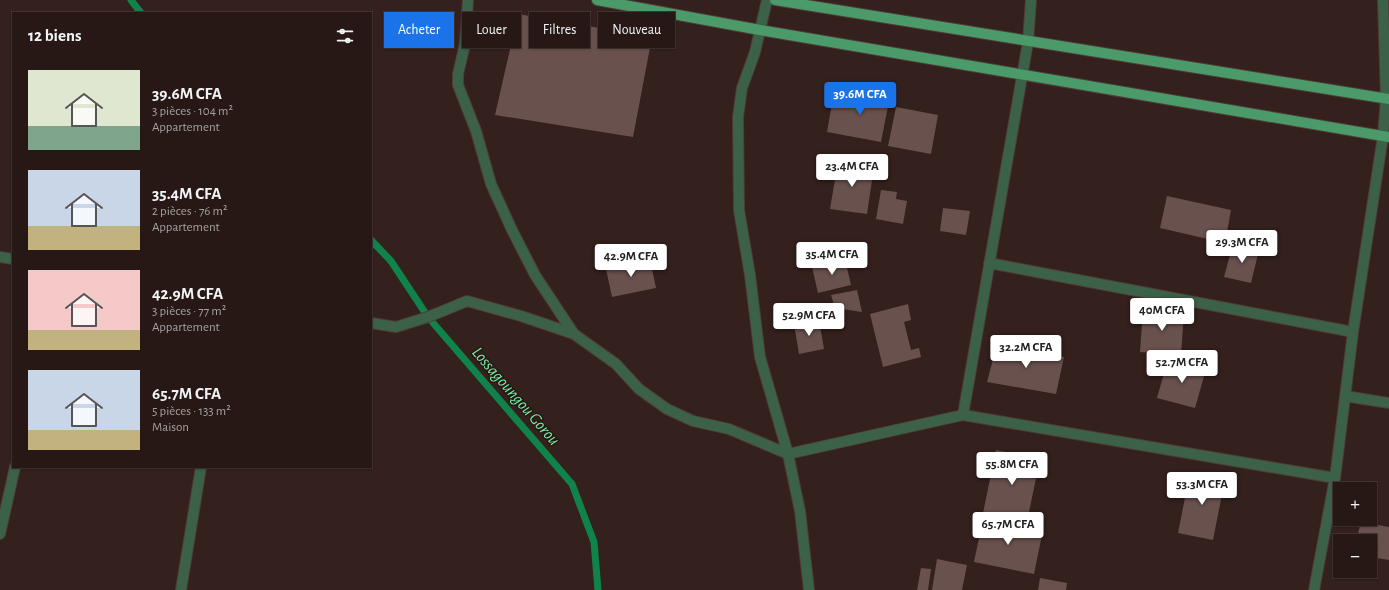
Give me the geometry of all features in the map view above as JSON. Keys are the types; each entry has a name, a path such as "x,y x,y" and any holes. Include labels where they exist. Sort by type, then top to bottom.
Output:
{"main road":[{"path":"597,0 760,30 1022,73 1386,137"},
{"path":"775,0 1028,42 1387,98"}],"street":[{"path":"468,0 465,44 458,74 458,85 476,131 491,184 512,230 535,275 574,334"},
{"path":"767,0 755,52 742,88 738,117 739,210 750,275 760,357 788,454 800,511 809,590"},
{"path":"963,415 1028,42 1031,0"},
{"path":"1314,590 1335,478 1353,332 1386,137 1387,98 1383,0"},
{"path":"0,257 12,259"},
{"path":"990,262 1353,332"},
{"path":"372,323 396,327 428,317 467,301 520,316 574,334 616,364 639,388 667,409 693,421 729,429 788,454 963,415 1335,478"},
{"path":"1345,396 1389,403"},
{"path":"0,534 15,468"},
{"path":"181,590 201,468"}],"building":[{"path":"521,15 529,16 529,48 590,48 590,26 598,28 598,48 650,48 633,137 495,115 510,48 521,48"},
{"path":"850,89 890,96 881,142 827,132 832,103 846,106"},
{"path":"896,107 938,115 931,154 888,146"},
{"path":"838,162 874,167 867,214 830,209"},
{"path":"881,190 897,192 896,199 907,201 903,224 876,219"},
{"path":"1167,196 1231,210 1225,243 1160,228"},
{"path":"943,208 970,211 966,235 940,231"},
{"path":"1233,244 1259,250 1251,283 1224,277"},
{"path":"650,259 656,288 612,297 606,269"},
{"path":"845,259 851,285 818,293 812,267"},
{"path":"857,290 862,312 835,308 831,295"},
{"path":"908,304 911,320 904,322 911,350 919,348 921,357 883,367 870,314"},
{"path":"1143,309 1184,312 1181,355 1140,352"},
{"path":"819,320 824,349 799,354 794,324"},
{"path":"997,344 1064,357 1056,394 987,382"},
{"path":"1168,359 1206,369 1195,408 1157,398"},
{"path":"996,450 1040,459 1027,522 983,513"},
{"path":"1190,472 1225,479 1213,540 1178,533"},
{"path":"983,518 1043,530 1034,574 974,562"},
{"path":"1377,525 1389,527 1389,560 1377,558 1377,534 1358,534 1360,526"},
{"path":"937,559 967,565 962,590 932,590"},
{"path":"921,568 931,569 928,590 917,590"},
{"path":"1040,578 1067,583 1066,590 1038,590"}],"waterway":[{"name":"Lossagoungou Gorou","path":"131,0 140,12"},
{"name":"Lossagoungou Gorou","path":"372,241 391,261 428,317 572,484 594,542 598,590"}]}
